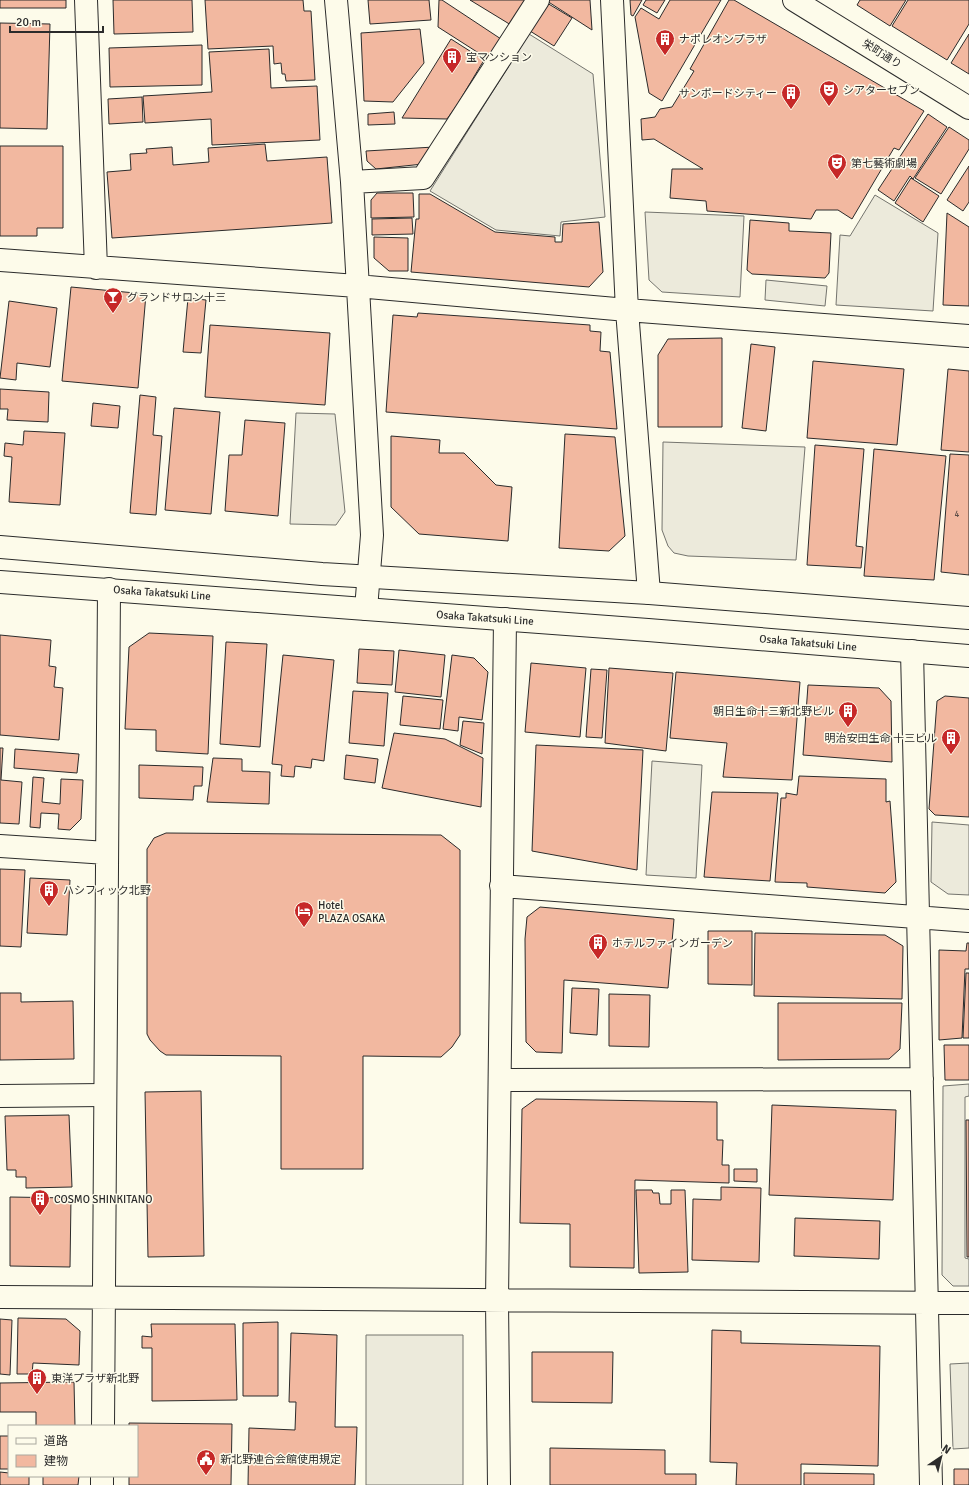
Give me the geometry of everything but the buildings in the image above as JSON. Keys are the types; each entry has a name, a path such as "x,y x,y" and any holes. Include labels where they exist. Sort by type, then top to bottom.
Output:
{"street":[{"path":"86,0 96,268"},
{"path":"336,0 352,182 372,535 366,609"},
{"path":"352,182 423,178 538,0"},
{"path":"612,0 626,310 649,593"},
{"name":"栄町通り","path":"794,0 969,108"},
{"path":"0,260 357,286 626,310 969,336"},
{"path":"0,547 369,577 649,593 969,618"},
{"name":"Osaka Takatsuki Line","path":"0,582 505,619 969,656"},
{"path":"103,1425 109,589"},
{"path":"499,1485 497,1301 505,619"},
{"path":"912,652 931,1485"},
{"path":"0,846 107,853"},
{"path":"502,886 969,921"},
{"path":"500,1080 922,1079"},
{"path":"0,1096 105,1095"},
{"path":"0,1297 969,1303"}],"shaded area":[{"path":"529,34 593,74 605,217 561,222 560,236 496,230 430,191"},
{"path":"875,195 938,233 933,311 836,305 840,235 850,236"},
{"path":"645,212 744,216 740,297 662,292 649,280"},
{"path":"766,280 827,286 825,306 765,300"},
{"path":"296,413 335,414 345,512 336,525 290,524"},
{"path":"663,442 805,447 796,560 688,556 674,553 668,546 662,530"},
{"path":"652,761 702,765 696,878 646,875"},
{"path":"932,822 969,825 969,895 948,894 931,882"},
{"path":"969,1084 969,1096 965,1097 965,1258 969,1259 969,1286 953,1286 942,1275 943,1086"},
{"path":"366,1335 463,1335 463,1485 366,1485"},
{"path":"969,1363 969,1448 953,1449 950,1364"}],"place":[{"name":"ナポレオンプラザ","path":"665,56"},
{"name":"宝マンション","path":"452,74"},
{"name":"シアターセブン","path":"829,107"},
{"name":"サンポードシティー","path":"791,110"},
{"name":"第七藝術劇場","path":"837,180"},
{"name":"グランドサロン十三","path":"113,314"},
{"name":"朝日生命十三新北野ビル","path":"848,728"},
{"name":"明治安田生命 十三ビル","path":"951,755"},
{"name":"ハシフィック北野","path":"49,907"},
{"name":"Hotel PLAZA OSAKA","path":"304,928"},
{"name":"ホテルファインガーデン","path":"598,960"},
{"name":"COSMO SHINKITANO","path":"40,1216"},
{"name":"東洋プラザ新北野","path":"37,1395"},
{"name":"新北野連合会館使用規定","path":"206,1476"}]}
